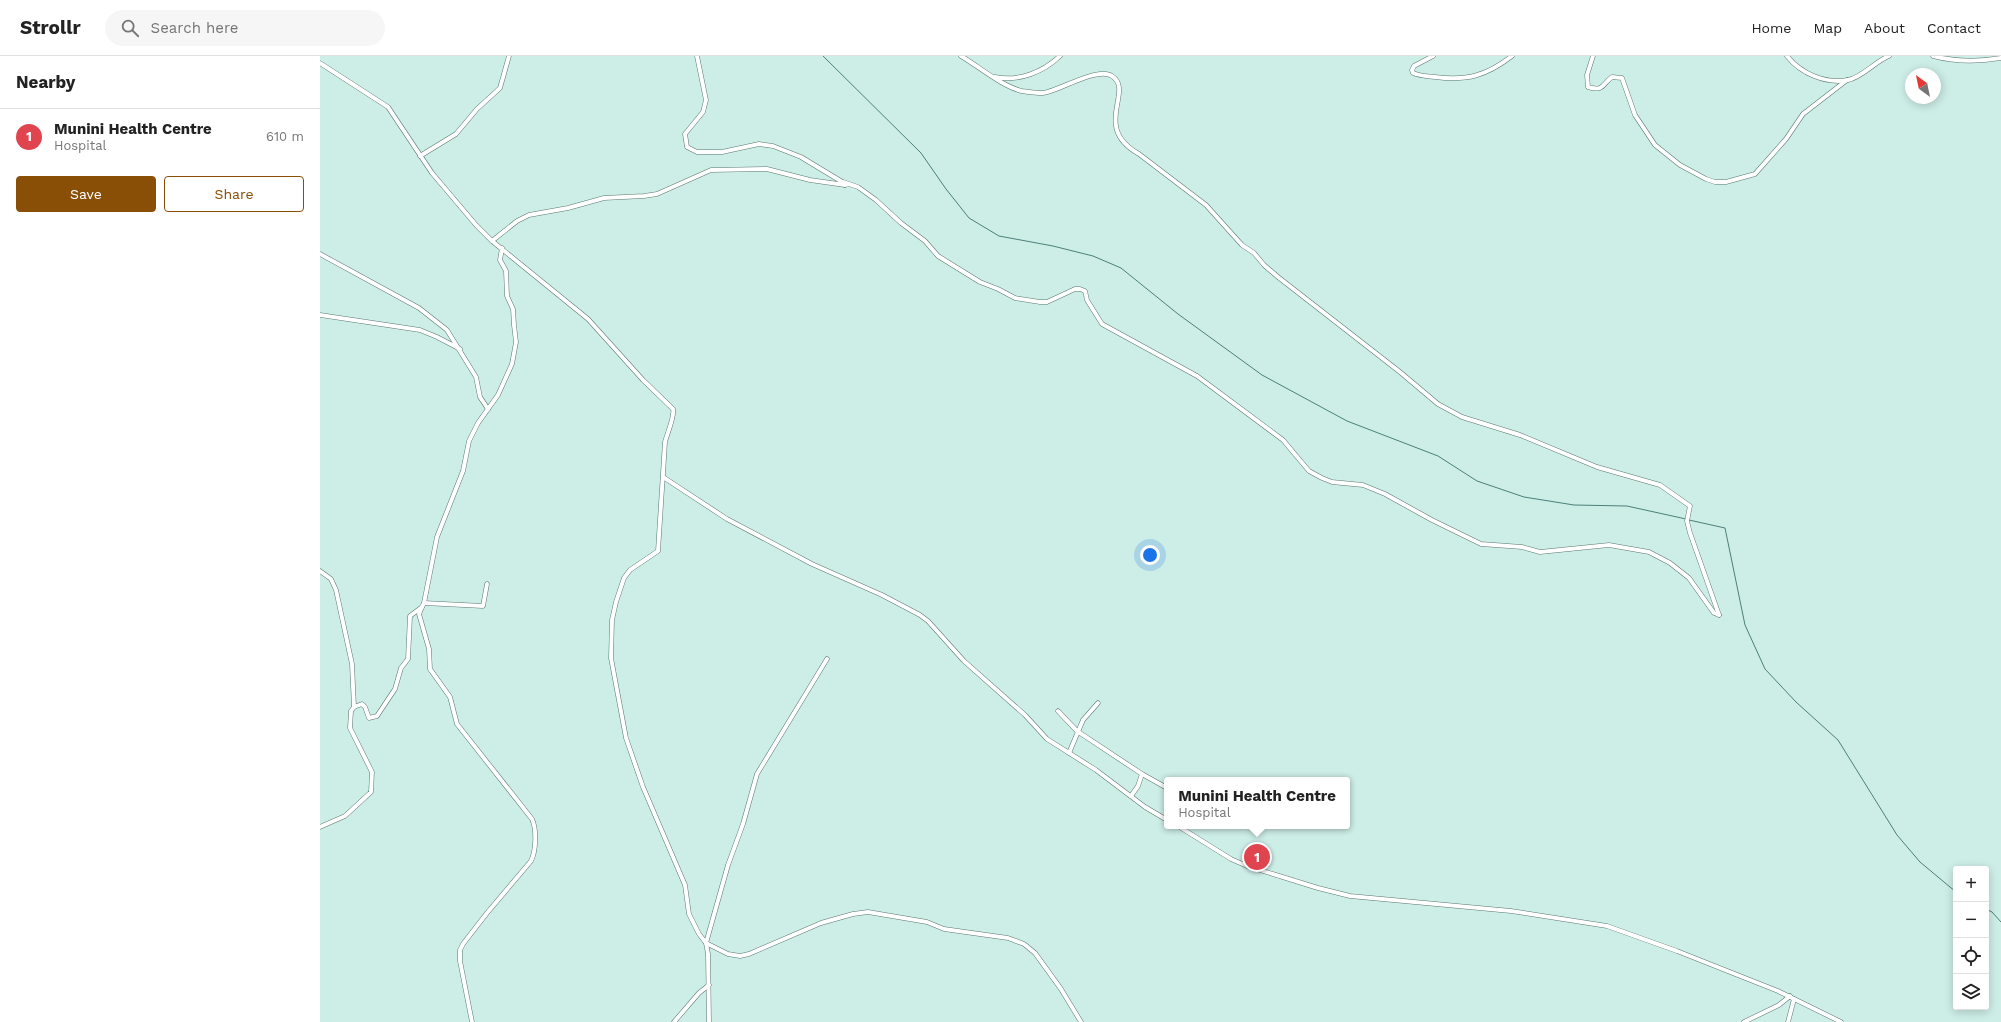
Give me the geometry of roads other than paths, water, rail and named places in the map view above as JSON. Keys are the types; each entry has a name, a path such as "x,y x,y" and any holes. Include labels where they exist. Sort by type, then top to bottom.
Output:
{"street":[{"path":"420,156 456,134 477,109 500,88 509,56"},
{"path":"697,56 706,100 703,112 693,122 685,134 686,145 689,149 696,152 708,152 730,151 759,144 773,146 801,157 845,185"},
{"path":"845,185 843,182 858,187 882,204 901,223 925,241 938,256 957,269 1015,298 1047,302 1075,290 1080,289 1085,291 1087,300 1102,324 1197,376 1282,440 1309,471 1322,478 1332,482 1363,486 1384,494 1482,544 1522,547 1540,552 1609,545 1633,548 1654,554 1680,570 1689,578 1714,613 1719,615 1690,533 1687,521 1690,506 1660,485 1597,467 1520,435 1462,417 1438,404 1400,372 1278,277 1264,265 1254,253 1242,245 1206,205 1129,148 1120,139 1114,122 1120,95 1116,80 1113,76 1103,74 1080,79 1052,90 1038,93 1020,91 961,56"},
{"path":"993,76 1009,78 1039,72 1060,56"},
{"path":"1433,56 1414,66 1412,70 1413,73 1442,78 1469,78 1504,62 1512,56"},
{"path":"1593,56 1587,75 1588,87 1598,89 1602,88 1612,77 1622,78 1635,115 1655,145 1680,165 1715,182 1726,182 1755,174 1786,140 1803,114 1847,80 1889,56"},
{"path":"1787,56 1796,67 1806,74 1820,78 1847,80"},
{"path":"1932,56 1949,60 1964,61 1979,61 2001,58"},
{"path":"320,63 388,107 420,156 461,209 492,241 588,319 643,380 673,409 673,415 668,427 665,442 658,551 635,566 624,578 612,620 611,658 630,750 649,805 676,861 685,885 689,914 699,934 706,943 728,954 740,956 750,954 821,923 853,914 868,912 927,922 944,929 1008,938 1024,944 1035,953 1061,989 1081,1022"},
{"path":"492,241 517,221 529,215 568,208 604,198 657,194 710,170 767,169 810,180 845,185"},
{"path":"472,1022 460,961 460,950 487,913 531,861 533,856 534,824 528,814 457,724 450,697 430,669 429,649 419,614 423,605 437,537 462,471 469,441 478,423 488,409 511,369 515,348 513,309 508,296 506,271 500,260 502,248"},
{"path":"320,254 426,312 447,330 461,350 476,377 481,399 488,409"},
{"path":"320,315 420,330 461,350"},
{"path":"663,477 727,519 812,564 882,595 920,614 928,620 964,661 1002,694 1047,739 1131,796 1145,808 1164,818"},
{"path":"320,571 331,579 336,590 352,664 354,707 351,711 350,728 372,772 372,792 345,816 320,827"},
{"path":"354,707 362,704 365,707 369,718 377,716 395,689 401,668 408,659 410,616 423,605 483,606 487,584"},
{"path":"709,1022 709,985 706,943 728,865 743,824 757,774 827,659"},
{"path":"1068,753 1077,732 1098,703"},
{"path":"1058,711 1077,732 1142,774 1164,786"},
{"path":"1131,796 1138,786 1142,774"},
{"path":"1183,829 1247,866 1318,888 1350,896 1511,911 1607,926 1677,951 1792,998 1834,1020 1841,1022"},
{"path":"674,1022 709,985"},
{"path":"1744,1022 1792,998"},
{"path":"1788,1022 1792,998"}],"waterway":[{"path":"823,56 921,153 946,189 969,218 999,236 1053,246 1093,256 1121,268 1178,314 1262,375 1347,421 1438,456 1477,481 1524,497 1574,505 1627,506 1686,519"},
{"path":"1689,520 1725,528 1745,625 1765,669 1796,702 1838,740 1897,835 1920,862 1953,890"},
{"path":"1989,910 2001,922"}],"place":[{"name":"Munini Health Centre","path":"1257,857"}]}
